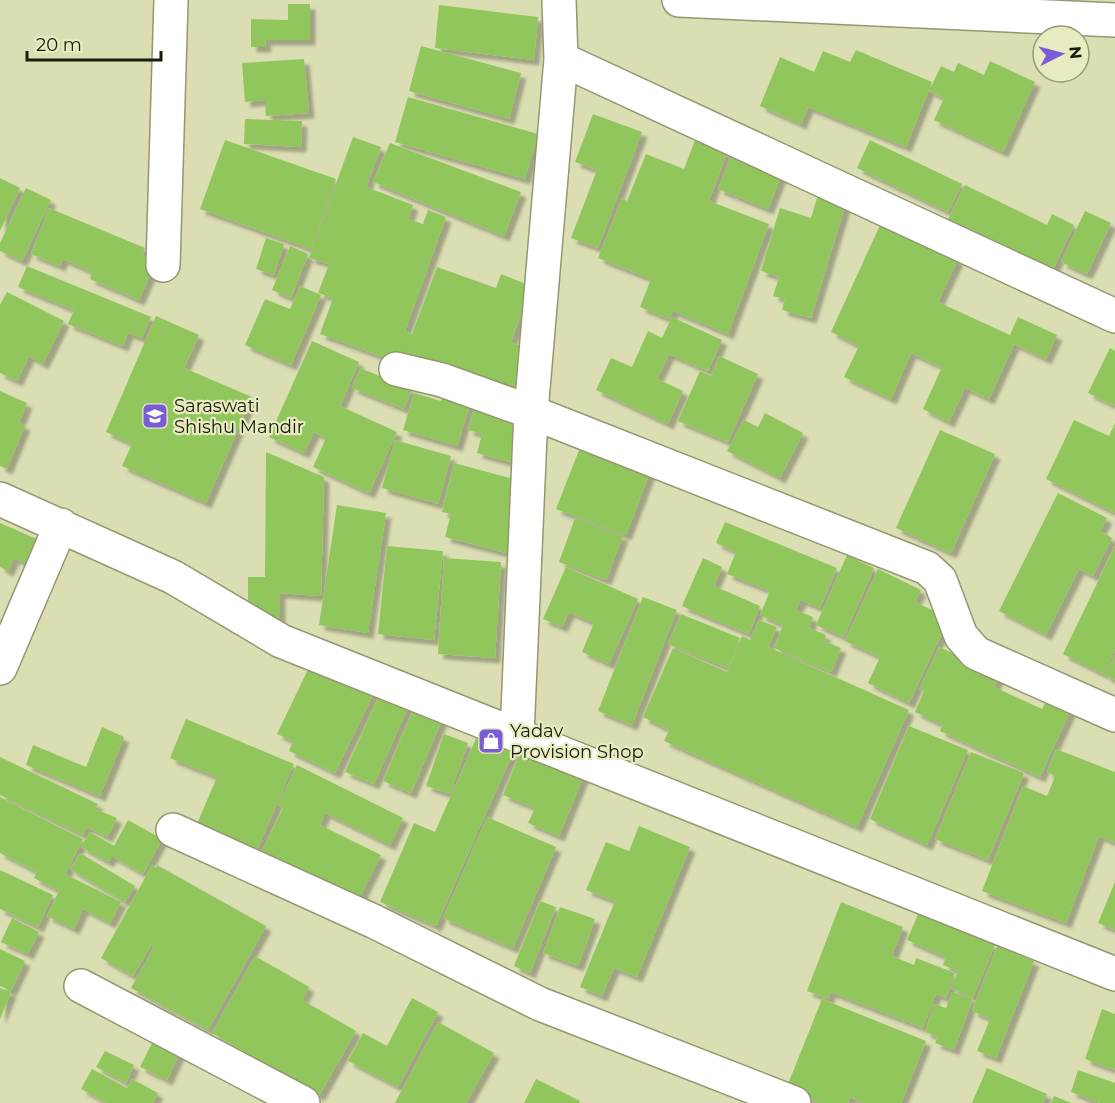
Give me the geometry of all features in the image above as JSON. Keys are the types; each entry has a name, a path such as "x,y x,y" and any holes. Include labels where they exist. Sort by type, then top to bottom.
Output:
{"street":[{"path":"163,265 171,0"},
{"path":"517,735 531,412 561,59 559,0"},
{"path":"678,0 1115,20"},
{"path":"561,59 1115,316"},
{"path":"396,369 442,380 531,412 927,568 940,580 961,636 976,653 1115,716"},
{"path":"0,499 173,577 281,641 1115,974"},
{"path":"0,669 61,525"},
{"path":"173,830 373,921 540,1004 794,1103"},
{"path":"81,986 303,1103"}],"building":[{"path":"288,4 310,4 310,40 265,40 266,47 251,47 251,19 288,20"},
{"path":"439,5 538,17 534,60 435,48"},
{"path":"421,46 521,73 509,119 409,91"},
{"path":"856,50 932,82 906,147 808,107 801,124 760,106 780,57 814,72 823,51 850,62"},
{"path":"304,59 309,113 266,116 265,100 245,102 242,63"},
{"path":"990,61 1031,80 1031,84 1034,84 1003,152 934,120 944,98 929,91 941,66 954,72 958,63 984,75"},
{"path":"408,97 538,134 525,179 395,142"},
{"path":"593,114 642,132 598,248 571,238 597,170 575,162"},
{"path":"245,119 302,121 301,147 244,144"},
{"path":"353,137 381,147 366,187 413,205 408,219 423,224 428,210 446,217 405,331 412,334 437,267 496,288 501,274 531,286 511,342 531,350 514,396 397,362 320,334 333,298 318,293 329,264 309,258"},
{"path":"225,140 336,179 311,249 200,209"},
{"path":"695,140 727,152 709,201 769,224 728,334 673,311 669,319 640,307 651,279 598,258 622,198 627,201 646,154 684,169"},
{"path":"870,140 962,184 948,212 857,168"},
{"path":"390,143 521,192 504,236 373,182"},
{"path":"733,151 783,171 768,209 718,189"},
{"path":"0,178 20,188 0,231"},
{"path":"965,185 1047,225 1052,214 1074,225 1049,278 944,227"},
{"path":"26,188 51,200 22,261 0,251 0,243"},
{"path":"820,188 848,196 811,318 782,310 785,299 773,296 779,277 761,271 780,208 811,218"},
{"path":"49,208 145,248 142,255 156,261 139,300 90,279 92,272 63,259 60,266 31,254"},
{"path":"1085,211 1111,223 1087,274 1061,262"},
{"path":"881,223 958,259 938,302 1010,335 1018,317 1057,335 1046,359 1014,344 989,399 965,388 949,422 923,409 942,367 911,353 891,399 844,377 859,346 831,332"},
{"path":"266,238 284,244 274,275 256,269"},
{"path":"290,246 308,254 291,298 272,290"},
{"path":"27,266 151,317 142,338 128,333 123,346 68,324 74,310 18,287"},
{"path":"300,286 321,295 291,365 245,345 265,299 290,309"},
{"path":"7,292 64,321 43,364 29,356 17,381 0,373 0,305"},
{"path":"156,316 199,335 184,368 252,397 206,503 122,466 132,444 106,432"},
{"path":"672,317 722,340 708,371 669,354 657,379 683,391 668,424 596,390 611,358 632,367 648,331 662,338"},
{"path":"312,341 359,362 340,406 397,432 369,493 313,467 326,438 314,432 304,453 269,437"},
{"path":"1110,348 1115,351 1115,406 1088,393"},
{"path":"719,356 758,374 728,442 678,421 700,371 711,376"},
{"path":"360,368 412,389 404,409 352,388"},
{"path":"446,387 473,395 457,446 403,430 414,393 441,401"},
{"path":"0,391 27,403 19,423 25,425 7,469 0,466"},
{"path":"476,402 526,416 514,463 477,453 482,434 468,430"},
{"path":"765,413 803,433 780,478 727,451 744,420 758,427"},
{"path":"1074,420 1109,436 1115,423 1115,513 1046,479"},
{"path":"940,430 995,454 951,553 896,528"},
{"path":"395,440 451,456 438,504 382,488"},
{"path":"583,440 652,467 626,535 556,509"},
{"path":"266,452 324,477 321,596 280,593 280,621 248,620 248,577 265,577"},
{"path":"454,463 514,479 508,502 522,506 510,554 445,537 451,514 442,512"},
{"path":"1058,493 1107,518 1100,531 1112,538 1093,576 1079,569 1046,635 999,611"},
{"path":"337,505 386,513 368,633 319,625"},
{"path":"575,518 623,536 606,580 559,562"},
{"path":"725,522 837,568 820,608 801,600 796,610 813,617 809,628 826,635 824,641 841,648 831,672 774,648 783,625 760,615 770,591 727,574 736,552 716,543"},
{"path":"0,523 39,540 29,565 14,558 8,571 0,567"},
{"path":"387,546 443,551 434,640 378,634"},
{"path":"1115,546 1115,649 1103,674 1063,654"},
{"path":"847,555 874,568 844,637 816,625"},
{"path":"444,558 501,562 495,658 438,654"},
{"path":"703,558 722,567 714,586 760,606 749,634 682,606"},
{"path":"566,567 638,599 609,664 582,652 594,623 569,612 562,627 543,619"},
{"path":"878,569 921,590 915,602 949,618 909,703 868,683 880,657 845,641"},
{"path":"643,597 677,610 632,725 598,711"},
{"path":"681,614 740,638 728,668 668,644"},
{"path":"759,620 777,627 768,647 909,710 857,827 664,741 669,730 643,717 673,648 727,672 742,636 750,640"},
{"path":"939,647 1000,674 994,687 1042,709 1048,697 1072,707 1040,777 940,731 943,725 915,712 924,691 919,690"},
{"path":"1115,655 1115,680 1104,675"},
{"path":"314,657 377,687 335,773 289,751 293,741 277,734"},
{"path":"380,693 409,705 374,784 345,772"},
{"path":"416,703 444,715 411,793 383,781"},
{"path":"186,719 294,764 254,857 194,831 217,777 170,758"},
{"path":"909,726 968,750 927,845 870,819"},
{"path":"102,727 124,737 100,796 26,765 33,745 86,767"},
{"path":"444,734 468,743 450,794 426,786"},
{"path":"478,734 514,750 436,926 380,902 414,823 435,832"},
{"path":"522,749 584,775 559,836 528,823 535,808 503,795"},
{"path":"1056,749 1115,772 1115,843 1099,836 1066,923 982,891 1023,786 1047,796 1055,776 1047,772"},
{"path":"971,752 1024,773 988,860 935,839"},
{"path":"0,757 98,804 95,809 117,818 107,837 87,827 83,835 0,795"},
{"path":"297,765 403,818 390,845 325,813 320,825 381,855 358,901 261,853 283,808 278,805"},
{"path":"0,797 83,839 65,874 121,902 110,923 83,909 74,929 47,916 59,891 34,878 37,872 0,853"},
{"path":"487,817 556,847 513,948 443,918"},
{"path":"128,820 162,839 143,874 112,856 108,862 81,847 90,832 114,846"},
{"path":"639,826 690,847 637,977 614,968 602,996 580,987 615,901 586,890 606,842 629,851"},
{"path":"80,853 135,886 125,902 70,869"},
{"path":"152,865 156,868 157,865 266,926 208,1030 131,988 154,947 151,945 133,976 101,958"},
{"path":"0,870 53,895 38,927 0,909"},
{"path":"1115,882 1115,930 1098,923"},
{"path":"540,901 556,907 530,973 514,966"},
{"path":"841,902 903,927 892,956 914,965 916,958 955,973 946,998 936,994 923,1028 831,992 828,999 807,991"},
{"path":"560,907 595,919 578,966 543,953"},
{"path":"919,912 995,945 973,997 951,988 958,971 943,965 946,957 907,940"},
{"path":"12,918 39,932 28,954 1,942"},
{"path":"997,946 1034,961 996,1058 977,1051 990,1019 972,1011"},
{"path":"0,949 25,961 11,991 0,986"},
{"path":"255,956 309,987 302,1000 356,1031 319,1096 212,1033"},
{"path":"0,988 11,992 0,1019"},
{"path":"952,992 973,998 954,1050 935,1043 938,1037 925,1032 934,1004 946,1008"},
{"path":"412,998 438,1012 398,1087 348,1061 363,1033 387,1046"},
{"path":"822,999 926,1041 901,1103 864,1103 850,1097 848,1103 820,1103 786,1089"},
{"path":"1102,1009 1115,1014 1115,1070 1085,1059"},
{"path":"438,1022 494,1053 466,1103 395,1103"},
{"path":"155,1037 181,1050 167,1080 140,1067"},
{"path":"105,1051 134,1065 126,1083 96,1067"},
{"path":"987,1068 1047,1094 1043,1103 972,1103"},
{"path":"92,1069 127,1088 132,1079 158,1093 153,1103 107,1103 81,1089"},
{"path":"1078,1070 1115,1083 1115,1103 1100,1103 1071,1092"},
{"path":"536,1079 580,1101 579,1103 524,1103"},
{"path":"1054,1096 1071,1103 1051,1103"}],"place":[{"name":"Saraswati Shishu Mandir","path":"155,416"},
{"name":"Yadav Provision Shop","path":"491,741"}]}
